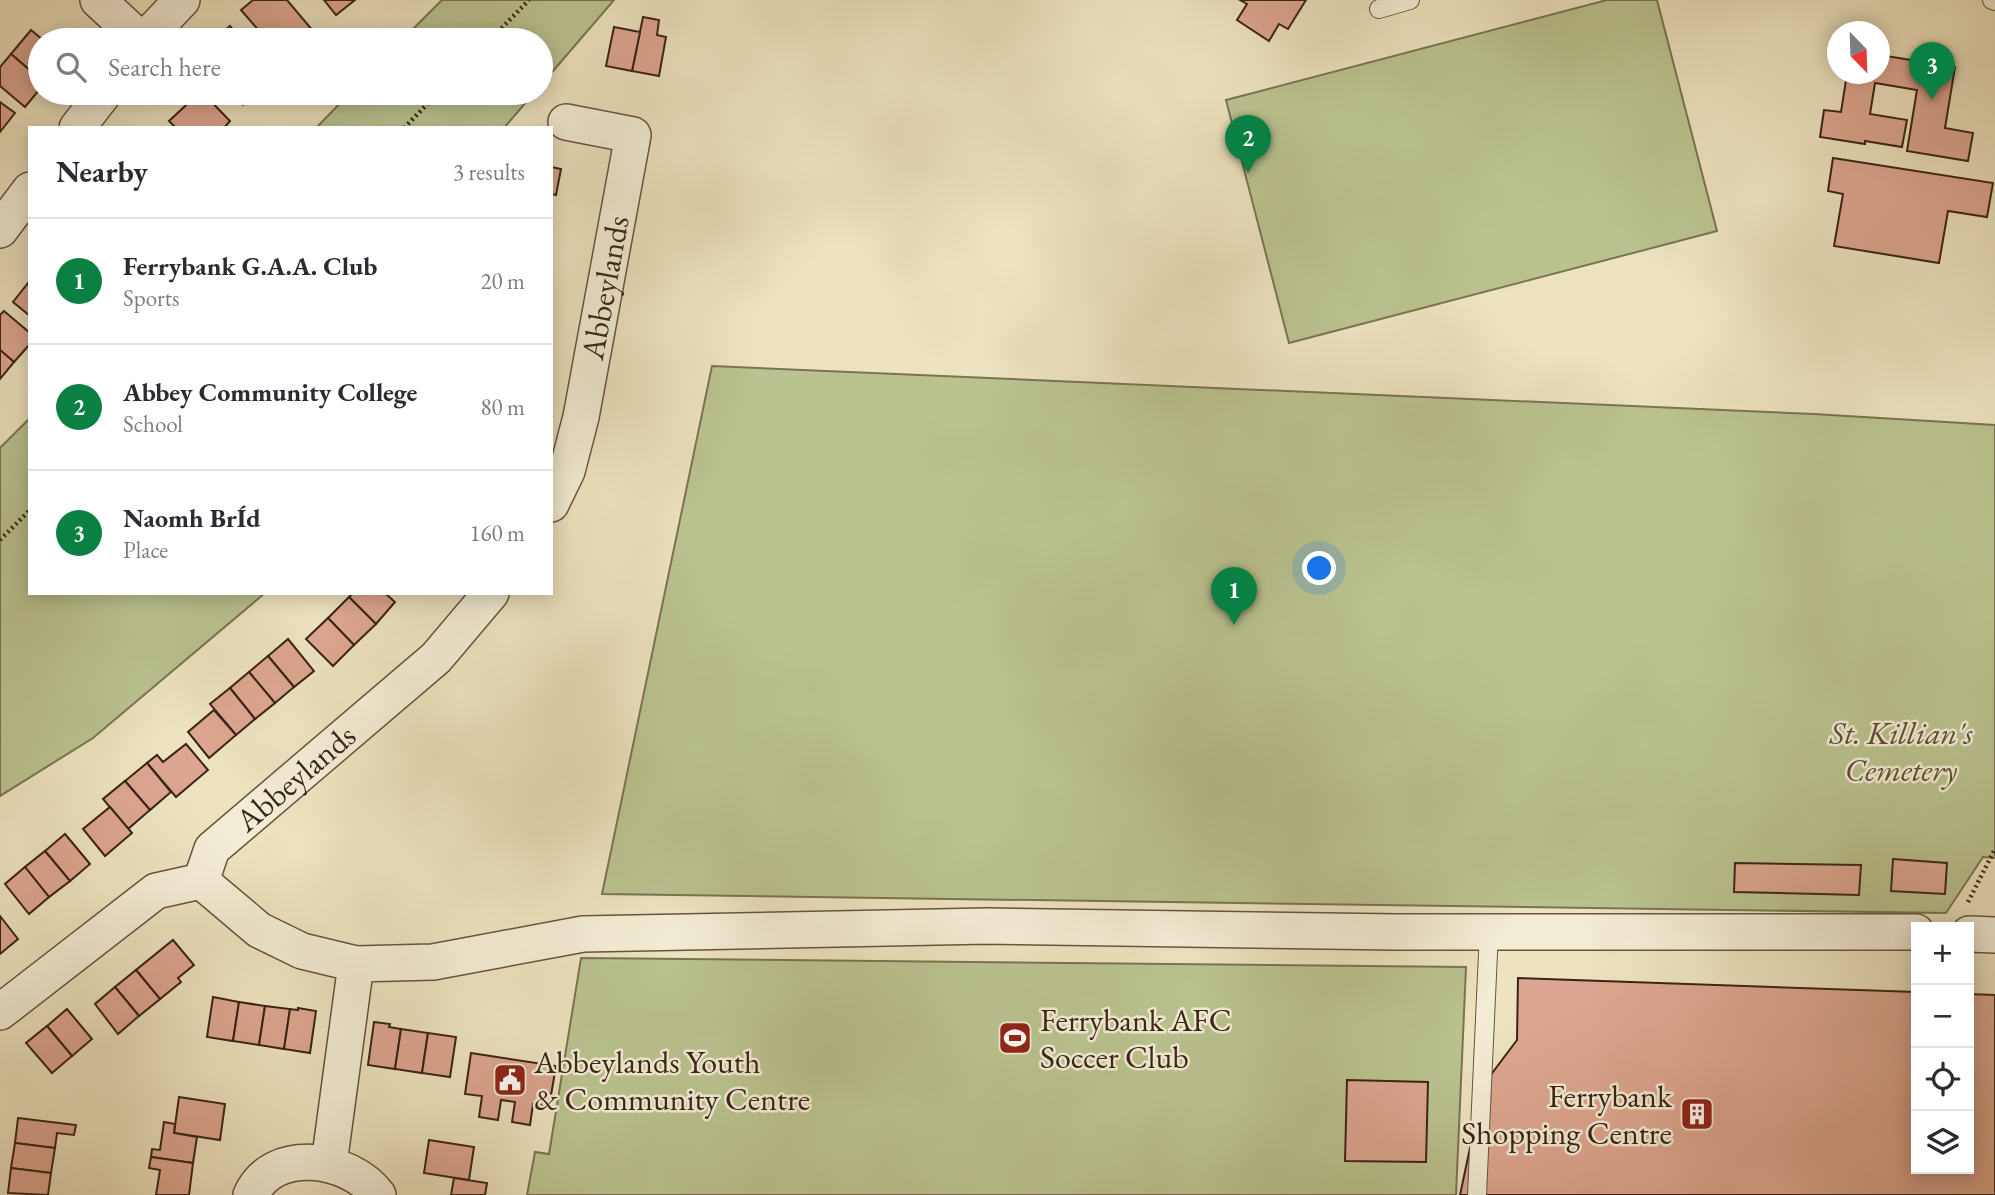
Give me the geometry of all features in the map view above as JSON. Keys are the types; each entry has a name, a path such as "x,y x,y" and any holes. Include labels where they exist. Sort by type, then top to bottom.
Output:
{"street":[{"path":"98,0 130,28"},
{"path":"155,28 182,0"},
{"path":"79,126 95,105"},
{"name":"Abbeylands","path":"553,500 567,471 582,417 633,135 566,122"},
{"path":"0,230 28,193"},
{"name":"Abbeylands","path":"201,881 212,849 436,657 489,595"},
{"path":"0,1012 156,891 201,881 259,930 302,951 356,964 433,962 583,934 987,926 1911,932"},
{"path":"1968,919 1995,935"},
{"path":"329,1164 356,964"},
{"path":"250,1195 256,1182 272,1171 300,1161 329,1164 350,1171 377,1195"}],"lane":[{"path":"1379,9 1410,0"},
{"path":"1477,1195 1489,931"}],"path":[{"path":"502,28 529,0"},
{"path":"406,126 426,105"},
{"path":"0,540 28,512"},
{"path":"1968,919 1995,849"}],"green space":[{"path":"442,0 614,0 553,71 553,28 414,28"},
{"path":"1607,0 1657,0 1717,231 1289,343 1226,100"},
{"path":"338,105 524,105 506,126 318,126"},
{"name":"St. Killian's Cemetery","path":"712,366 1814,414 1995,425 1995,858 1983,857 1946,913 602,894"},
{"path":"28,420 28,595 263,595 93,738 0,796 0,448"},
{"name":"Ferrybank AFC Soccer Club","path":"581,958 1466,967 1456,1195 527,1195 535,1152 549,1154"}],"building":[{"path":"253,0 287,0 311,28 257,28 241,10"},
{"path":"324,0 355,0 336,15"},
{"path":"1240,0 1306,0 1288,29 1279,24 1269,41 1237,20 1247,4"},
{"path":"643,17 659,20 657,35 666,37 659,76 632,71"},
{"path":"614,27 640,32 632,71 606,66"},
{"path":"28,34 28,69 11,54"},
{"path":"11,54 28,69 28,103 25,107 0,86 0,67"},
{"path":"1890,57 1955,67 1945,128 1973,133 1968,161 1907,151 1917,90 1881,84 1890,84"},
{"path":"1845,84 1875,84 1870,114 1907,120 1902,147 1820,137 1824,110 1841,112"},
{"path":"0,102 15,113 0,132"},
{"path":"186,105 215,105 230,121 226,126 174,126 169,121"},
{"path":"1833,158 1993,183 1987,217 1948,211 1939,263 1834,246 1843,194 1828,191"},
{"path":"553,167 561,169 556,195 553,194"},
{"path":"28,283 28,314 13,302"},
{"path":"4,311 28,331 28,346 14,362 0,350 0,315"},
{"path":"0,350 14,362 0,379"},
{"path":"387,595 395,602 376,624 349,597"},
{"path":"349,597 376,624 354,645 328,618"},
{"path":"328,618 354,645 333,666 306,639"},
{"path":"288,639 314,671 294,687 268,656"},
{"path":"268,656 294,687 275,703 249,672"},
{"path":"249,672 275,703 255,719 230,688"},
{"path":"230,688 255,719 236,735 210,704"},
{"path":"214,710 236,735 209,758 188,732"},
{"path":"186,744 208,770 176,797 147,763 157,755 163,762"},
{"path":"147,763 171,792 150,810 125,781"},
{"path":"125,781 150,810 128,829 103,799"},
{"path":"110,807 132,833 105,856 83,829"},
{"path":"65,834 90,864 70,881 45,851"},
{"path":"45,851 70,881 49,897 25,867"},
{"path":"1893,859 1947,863 1945,894 1891,891"},
{"path":"1735,863 1861,865 1859,895 1734,892"},
{"path":"25,867 49,897 29,914 5,884"},
{"path":"0,916 18,939 0,954"},
{"path":"173,940 194,965 178,978 181,982 160,999 136,970"},
{"path":"136,970 160,999 139,1016 115,987"},
{"name":"Ferrybank Shopping Centre","path":"1518,978 1911,992 1911,1174 1974,1174 1974,994 1995,995 1995,1195 1460,1195 1487,1080 1517,1040"},
{"path":"115,987 139,1016 118,1034 95,1004"},
{"path":"213,997 239,1002 233,1041 207,1037"},
{"path":"239,1002 265,1006 259,1045 233,1041"},
{"path":"265,1006 290,1009 284,1049 259,1045"},
{"path":"67,1009 92,1039 72,1056 47,1026"},
{"path":"290,1009 316,1011 310,1053 284,1049"},
{"path":"374,1022 401,1029 395,1069 368,1065"},
{"path":"47,1026 72,1056 52,1073 26,1043"},
{"path":"401,1029 428,1033 422,1073 395,1069"},
{"path":"428,1033 456,1037 450,1077 422,1073"},
{"name":"Abbeylands Youth & Community Centre","path":"471,1053 556,1066 549,1107 533,1104 530,1125 512,1122 515,1102 501,1100 498,1120 479,1117 482,1096 465,1094"},
{"path":"1347,1080 1428,1082 1426,1162 1345,1161"},
{"path":"179,1097 225,1104 220,1140 174,1133"},
{"path":"18,1118 76,1125 74,1135 57,1133 55,1148 15,1143"},
{"path":"164,1122 175,1124 174,1133 197,1137 193,1163 151,1157 152,1149 160,1150"},
{"path":"429,1140 474,1147 469,1180 424,1173"},
{"path":"15,1143 55,1148 51,1173 11,1168"},
{"path":"151,1157 193,1163 189,1195 156,1195 160,1170 149,1168"},
{"path":"11,1168 51,1173 48,1195 8,1193"},
{"path":"454,1178 487,1183 485,1195 451,1195"}],"place":[{"name":"Naomh BrÍd","path":"1932,100"},
{"name":"Abbey Community College","path":"1248,173"},
{"name":"Ferrybank G.A.A. Club","path":"1234,625"},
{"name":"Ferrybank AFC Soccer Club","path":"1015,1038"},
{"name":"Abbeylands Youth & Community Centre","path":"510,1080"},
{"name":"Ferrybank Shopping Centre","path":"1697,1114"}]}
